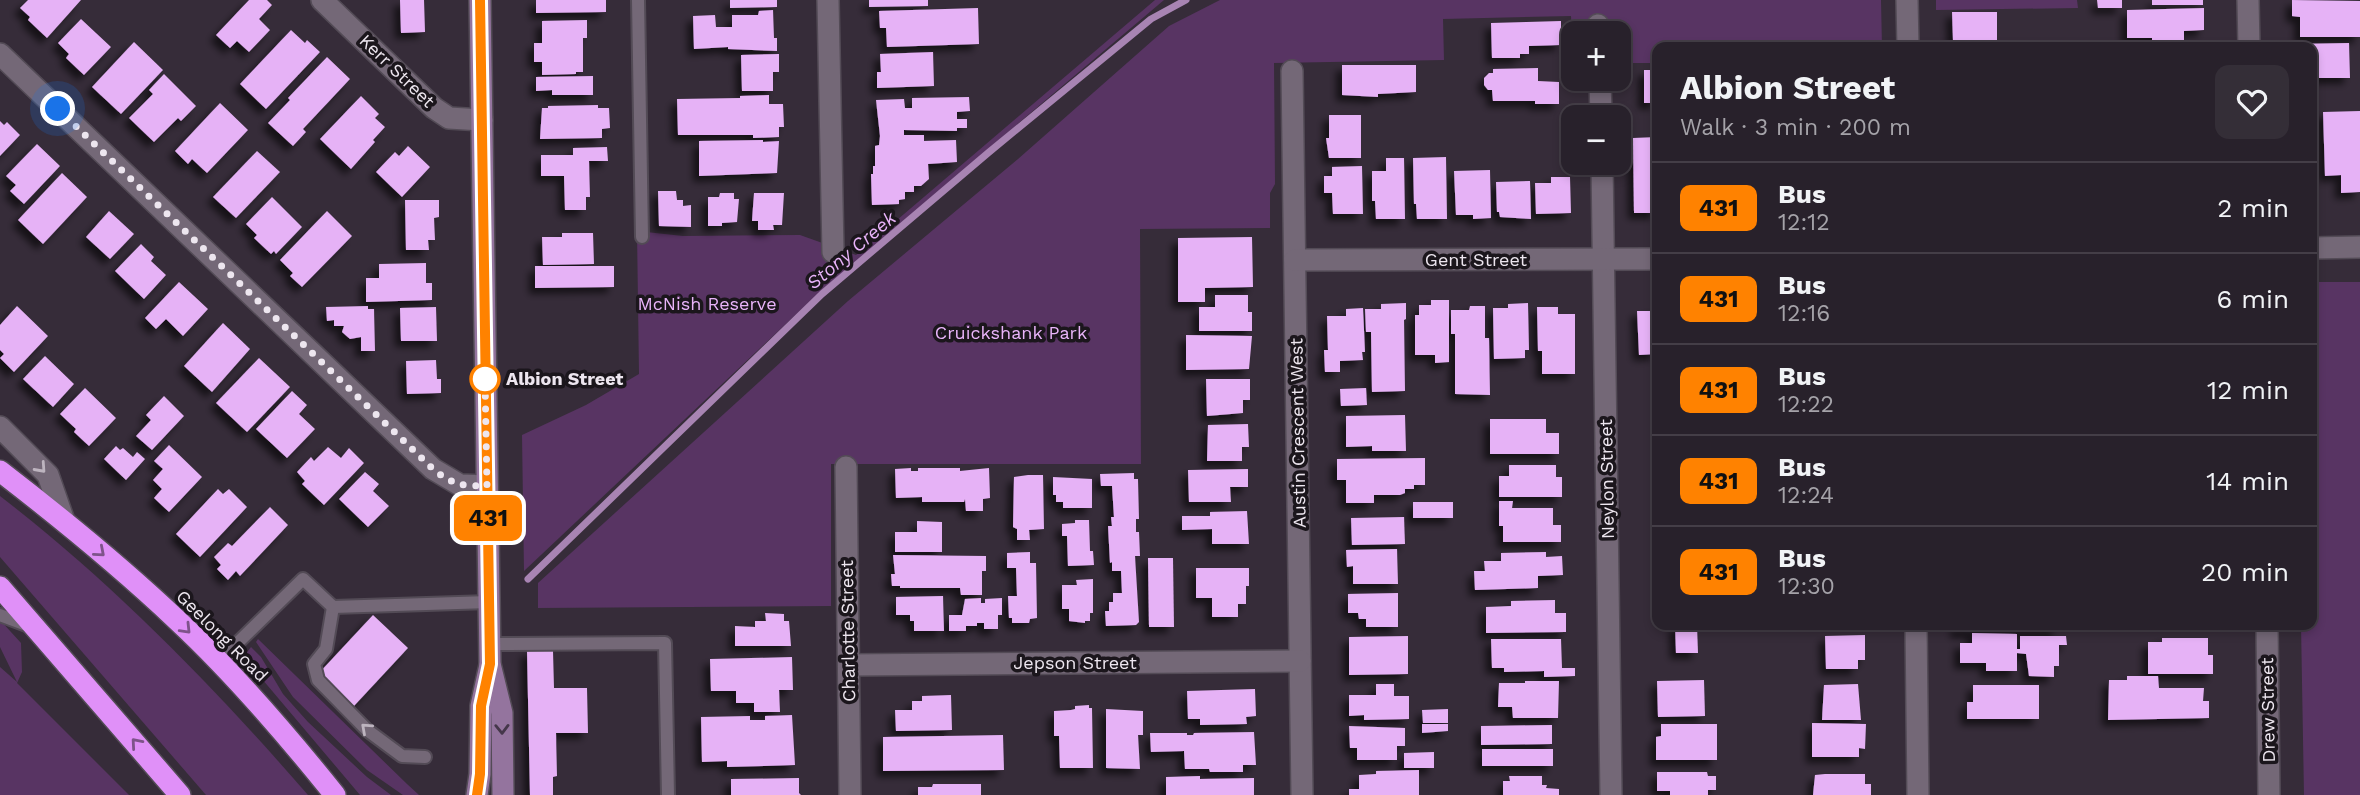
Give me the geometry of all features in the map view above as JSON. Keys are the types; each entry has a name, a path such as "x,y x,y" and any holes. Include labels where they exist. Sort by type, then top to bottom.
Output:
{"highway":[{"name":"Geelong Road","path":"0,471 64,521 177,620 218,662 335,795"},
{"path":"0,587 180,795"}],"main road":[{"path":"480,0 490,654 502,713 503,795"},
{"path":"477,795 481,706 490,654"}],"street":[{"name":"Kerr Street","path":"322,0 434,108 449,118 482,120"},
{"path":"828,0 833,252"},
{"path":"1907,0 1908,42"},
{"path":"2248,0 2249,42"},
{"path":"0,54 433,469 444,478 460,485 487,486"},
{"name":"Austin Crescent West","path":"1292,71 1302,795"},
{"name":"Neylon Street","path":"1602,175 1611,795"},
{"path":"2317,248 2360,247"},
{"name":"Gent Street","path":"1295,260 1652,259"},
{"name":"Geelong Road","path":"0,427 48,475 64,521"},
{"name":"Charlotte Street","path":"846,467 850,795"},
{"path":"1916,630 1918,795"},
{"name":"Drew Street","path":"2267,630 2269,795"},
{"name":"Jepson Street","path":"849,665 1300,662"}],"lane":[{"path":"638,0 642,237"},
{"path":"218,662 303,579 333,607 489,602"},
{"path":"333,607 326,649 314,664 318,680 367,730 402,756 425,757"},
{"path":"0,614 39,630"},
{"path":"490,654 665,643 668,795"}],"green space":[{"name":"McNish Reserve","path":"1155,0 1164,0 824,288 524,571 522,435 586,405 639,374 637,231 683,236 800,235 856,255"},
{"name":"Cruickshank Park","path":"1220,0 1881,0 1882,42 1652,42 1652,63 1631,63 1631,21 1571,21 1571,16 1443,19 1444,60 1274,63 1275,184 1270,193 1270,228 1140,229 1141,464 831,464 831,606 538,608 538,583 848,301 1018,159 1169,26"},
{"path":"1936,0 2077,0 2078,8 1936,10"},
{"path":"2317,282 2360,282 2360,795 2304,795 2301,630 2317,630"},
{"path":"0,496 83,565 162,638 308,795 206,795 0,557"},
{"path":"0,620 21,643 22,672 17,683 129,795 0,795 0,667 17,682 0,647"},
{"path":"258,639 419,795 403,795 367,770 293,697 256,642"},
{"path":"251,647 261,657 283,694 308,722 367,777 391,795 360,795 246,660 244,656"}],"building":[{"path":"28,0 81,0 47,38 20,8"},
{"path":"249,0 267,0 272,5 259,19 270,30 249,52 237,41 230,48 216,35"},
{"path":"400,0 424,0 425,32 401,33"},
{"path":"536,0 606,0 606,12 536,13"},
{"path":"730,0 777,0 777,7 730,8"},
{"path":"869,0 928,0 928,6 869,7"},
{"path":"2097,0 2122,0 2122,8 2098,8"},
{"path":"2152,0 2203,0 2203,5 2152,5"},
{"path":"2292,0 2360,1 2360,37 2300,37 2300,17 2292,16"},
{"path":"978,8 979,44 887,47 886,28 880,28 879,11"},
{"path":"2204,8 2204,30 2184,31 2184,42 2152,42 2152,38 2127,38 2127,10"},
{"path":"773,10 777,51 728,47 694,49 693,16 715,15 716,27 732,27 732,15 758,15 759,11"},
{"path":"1952,12 1997,12 1997,40 1953,40"},
{"path":"81,19 111,47 84,75 66,58 69,54 58,43"},
{"path":"587,20 587,38 583,38 583,72 542,75 542,62 534,62 534,43 542,43 542,21"},
{"path":"1561,21 1561,45 1529,46 1529,54 1520,54 1520,58 1492,58 1491,23"},
{"path":"291,30 320,52 266,109 240,84"},
{"path":"134,42 163,70 121,114 92,87"},
{"path":"2349,43 2350,78 2319,78 2317,44"},
{"path":"933,52 934,86 877,88 877,72 881,72 880,54"},
{"path":"779,54 779,72 773,72 773,91 742,91 741,55"},
{"path":"327,57 350,79 303,129 306,132 293,146 268,123"},
{"path":"1342,65 1416,65 1416,92 1378,94 1378,97 1342,95"},
{"path":"1538,68 1538,81 1559,82 1559,104 1493,101 1492,90 1488,90 1484,85 1484,78 1493,73 1493,69"},
{"path":"1644,70 1652,70 1652,103 1644,103"},
{"path":"164,74 196,106 181,121 178,118 154,142 129,118 153,94 149,90"},
{"path":"593,76 593,95 552,95 552,90 536,91 536,77"},
{"path":"769,95 769,104 783,104 784,127 779,127 779,137 678,135 677,99"},
{"path":"361,96 379,114 375,118 385,127 351,169 320,139"},
{"path":"969,97 970,111 957,112 957,119 967,119 967,128 957,128 957,131 904,130 904,135 924,135 924,141 956,140 957,162 928,164 929,179 921,186 914,186 914,192 905,192 905,199 899,200 899,204 872,205 871,174 875,166 875,146 879,145 880,136 876,100 904,99 905,108 912,108 912,98"},
{"path":"220,103 248,130 207,173 192,159 188,164 175,151"},
{"path":"598,105 598,108 609,108 610,128 602,129 602,138 540,139 542,108"},
{"path":"2360,111 2360,192 2341,193 2341,175 2325,176 2323,112"},
{"path":"1329,115 1361,115 1361,158 1329,158 1326,138 1329,138"},
{"path":"0,121 4,125 7,122 20,135 0,156"},
{"path":"1652,137 1652,213 1634,213 1633,138"},
{"path":"699,141 779,141 777,173 699,176"},
{"path":"2317,141 2318,141 2317,185"},
{"path":"37,144 60,166 24,204 10,191 16,185 6,176"},
{"path":"408,146 430,167 402,197 376,172 395,152 399,156"},
{"path":"607,147 608,161 589,161 590,197 586,197 586,210 565,210 564,176 541,176 541,155 573,155 573,148"},
{"path":"257,151 280,172 236,218 213,197"},
{"path":"1446,157 1447,219 1417,219 1413,158"},
{"path":"1386,158 1404,158 1405,219 1376,219 1375,201 1372,201 1372,171 1386,171"},
{"path":"1362,166 1363,214 1333,214 1332,193 1324,193 1324,176 1332,176 1332,167"},
{"path":"1490,170 1491,218 1473,219 1473,215 1456,215 1454,171"},
{"path":"62,173 87,197 43,244 18,220"},
{"path":"1551,177 1570,177 1571,213 1536,214 1535,183 1551,183"},
{"path":"1530,181 1531,219 1500,217 1497,212 1496,182"},
{"path":"658,191 676,191 677,200 683,200 683,206 691,205 691,227 659,226"},
{"path":"720,193 734,193 734,199 739,199 737,222 708,226 708,197 719,197"},
{"path":"754,193 784,193 782,225 773,225 774,230 758,230 758,221 752,221"},
{"path":"272,197 302,227 276,254 274,251 271,254 254,238 257,235 246,224"},
{"path":"405,200 439,200 439,217 434,218 435,240 428,240 429,250 406,250"},
{"path":"109,211 134,234 110,259 86,237"},
{"path":"327,211 352,236 302,287 290,276 293,273 280,260"},
{"path":"562,233 593,233 594,264 543,265 542,237 562,237"},
{"path":"1252,237 1253,287 1205,288 1205,302 1178,302 1178,238"},
{"path":"141,244 154,257 151,261 166,275 144,299 115,271"},
{"path":"426,263 426,283 432,283 432,300 366,302 366,278 379,278 379,264"},
{"path":"535,266 614,266 614,287 535,288"},
{"path":"179,282 208,309 183,336 166,319 156,329 145,318"},
{"path":"1215,295 1248,295 1252,331 1199,331 1199,307 1215,307"},
{"path":"1431,300 1449,300 1449,362 1435,363 1435,355 1415,355 1415,315 1419,315 1419,305 1431,305"},
{"path":"1406,303 1405,391 1372,392 1371,332 1366,332 1365,309 1381,309 1381,304"},
{"path":"1528,303 1529,350 1525,350 1525,358 1494,359 1493,308 1508,308 1508,304"},
{"path":"17,306 48,336 14,372 0,358 4,354 0,350 0,325"},
{"path":"368,306 368,309 374,309 375,351 361,351 361,337 350,339 342,332 344,326 334,326 334,320 327,321 326,307"},
{"path":"1470,306 1485,306 1485,338 1489,338 1490,395 1455,394 1455,334 1451,334 1451,310 1469,310"},
{"path":"436,307 437,341 401,341 400,308"},
{"path":"1537,307 1558,307 1558,314 1575,314 1575,374 1542,374 1542,351 1538,351"},
{"path":"1363,308 1363,360 1340,361 1340,372 1325,372 1324,350 1328,350 1327,316 1346,316 1346,309"},
{"path":"1637,311 1652,311 1652,354 1639,355"},
{"path":"223,323 250,349 212,392 184,366"},
{"path":"1186,335 1252,336 1249,369 1186,370"},
{"path":"45,356 74,384 53,407 23,379"},
{"path":"259,358 290,387 247,432 216,403"},
{"path":"436,360 441,393 407,394 406,361"},
{"path":"1206,379 1250,379 1250,400 1243,400 1243,413 1207,416"},
{"path":"85,388 116,418 89,446 60,414"},
{"path":"1366,388 1367,405 1341,406 1340,389"},
{"path":"292,391 307,405 299,414 315,429 287,458 256,429"},
{"path":"164,396 184,416 152,450 136,436 151,420 146,415"},
{"path":"1405,415 1406,451 1372,451 1372,446 1346,447 1346,416"},
{"path":"1490,419 1546,419 1546,433 1559,433 1559,454 1490,454"},
{"path":"1248,424 1249,447 1242,447 1242,461 1207,461 1208,425"},
{"path":"169,445 202,477 169,512 154,498 162,489 153,480 163,469 154,461"},
{"path":"116,446 120,450 123,448 133,457 137,452 145,459 126,480 104,459"},
{"path":"328,447 341,458 349,448 364,463 324,505 302,484 305,481 297,472 311,457 314,461"},
{"path":"1425,458 1425,485 1414,485 1414,489 1405,489 1405,493 1400,495 1374,495 1374,503 1346,503 1346,480 1337,480 1337,459"},
{"path":"1509,465 1556,465 1556,477 1562,477 1562,497 1499,497 1499,476 1509,476"},
{"path":"911,468 911,471 918,471 918,468 960,468 960,471 989,468 990,498 983,499 983,511 966,511 965,499 964,502 922,502 922,497 896,498 895,469"},
{"path":"1248,469 1248,487 1230,487 1231,502 1189,502 1188,470"},
{"path":"365,472 379,484 373,491 389,506 368,527 339,499"},
{"path":"1134,473 1134,479 1138,479 1139,519 1136,519 1136,532 1139,532 1140,556 1135,556 1139,622 1136,625 1106,626 1105,611 1109,611 1109,602 1113,602 1113,593 1122,593 1121,571 1112,571 1112,562 1110,563 1108,526 1112,526 1111,517 1114,517 1112,486 1101,486 1100,474"},
{"path":"1043,475 1044,529 1029,530 1030,540 1017,540 1017,529 1013,527 1014,477"},
{"path":"1053,477 1092,479 1092,508 1063,508 1063,502 1056,502 1056,495 1053,495"},
{"path":"218,489 223,494 229,489 247,507 200,557 176,534"},
{"path":"1499,501 1513,501 1512,508 1553,508 1553,525 1561,525 1561,542 1503,542 1503,526 1499,526"},
{"path":"1413,502 1453,502 1453,518 1413,518"},
{"path":"270,507 288,525 240,576 236,571 228,580 217,569 221,565 214,557 228,543 232,546"},
{"path":"1247,511 1249,544 1212,544 1212,529 1182,530 1182,516 1210,516 1210,512"},
{"path":"1404,517 1405,544 1352,545 1351,518"},
{"path":"1075,520 1089,520 1090,551 1093,551 1094,565 1068,566 1067,536 1062,536 1062,524 1075,523"},
{"path":"917,521 942,522 942,552 895,552 895,532 917,532"},
{"path":"1397,549 1398,584 1353,584 1353,566 1347,567 1346,550"},
{"path":"1030,552 1030,563 1036,563 1037,618 1030,619 1029,623 1012,623 1012,618 1009,618 1008,596 1017,596 1016,568 1007,568 1007,553"},
{"path":"1546,552 1546,557 1562,556 1563,575 1538,576 1538,588 1475,590 1474,571 1485,571 1484,561 1501,561 1501,553"},
{"path":"893,555 986,556 986,571 982,571 982,595 961,595 960,588 892,586 891,574 895,574"},
{"path":"1148,558 1173,558 1174,627 1149,627"},
{"path":"1196,568 1249,568 1246,604 1238,604 1238,617 1212,617 1212,598 1196,598"},
{"path":"1093,579 1093,613 1090,613 1090,621 1069,621 1069,609 1062,609 1062,585 1077,585 1076,580"},
{"path":"1398,593 1398,627 1366,627 1366,619 1359,619 1358,613 1348,613 1348,594"},
{"path":"943,596 944,631 914,631 914,621 910,621 910,615 896,615 896,597"},
{"path":"981,598 981,603 985,603 985,599 1002,598 1002,615 998,615 998,629 984,629 984,623 977,623 977,626 966,626 966,631 949,631 949,615 962,615 965,599"},
{"path":"1555,600 1555,613 1566,613 1566,632 1486,633 1486,607 1511,606 1511,601"},
{"path":"765,613 784,614 784,621 789,621 791,646 735,646 735,626 755,627 755,621 766,621"},
{"path":"373,615 408,648 354,706 319,673"},
{"path":"1675,630 1697,630 1698,653 1676,653"},
{"path":"1956,630 2058,630 2058,632"},
{"path":"1972,633 2017,634 2017,649 2020,649 2020,636 2066,636 2067,645 2059,645 2059,666 2054,666 2054,677 2029,676 2026,654 2017,653 2017,671 1986,671 1986,663 1960,663 1960,643 1972,643"},
{"path":"1865,635 1865,660 1858,660 1858,669 1826,669 1825,636"},
{"path":"1408,636 1408,674 1349,675 1349,637"},
{"path":"2162,638 2208,638 2208,655 2213,655 2213,674 2148,674 2148,642 2162,642"},
{"path":"1491,639 1561,639 1562,668 1575,668 1575,676 1544,677 1544,671 1504,672 1504,668 1492,668"},
{"path":"527,651 553,651 554,688 587,688 588,733 556,733 557,776 553,777 553,795 530,795"},
{"path":"792,657 793,690 779,690 780,712 754,712 754,703 736,703 736,691 711,691 710,659"},
{"path":"2127,676 2158,676 2159,688 2204,688 2203,701 2209,701 2209,718 2108,720 2109,680 2127,680"},
{"path":"1704,680 1705,716 1658,717 1657,681"},
{"path":"1559,681 1558,718 1513,718 1512,707 1498,707 1499,683"},
{"path":"1376,684 1394,684 1394,696 1409,696 1409,719 1364,720 1364,715 1349,716 1349,695 1376,695"},
{"path":"1858,684 1861,720 1822,720 1824,685"},
{"path":"1973,685 2039,685 2039,719 1967,719 1967,702 1973,702"},
{"path":"1255,689 1256,716 1246,717 1247,724 1200,725 1200,719 1188,719 1187,691"},
{"path":"951,695 952,730 896,731 895,710 912,710 912,701 922,701 922,696"},
{"path":"1089,705 1089,708 1092,708 1093,768 1060,768 1059,736 1054,736 1054,711"},
{"path":"1106,709 1143,711 1143,735 1138,735 1140,769 1106,768"},
{"path":"1448,709 1448,723 1423,723 1422,710"},
{"path":"792,715 795,765 727,767 727,761 702,762 701,717 750,716 750,720 765,720 765,716"},
{"path":"1812,723 1866,724 1865,749 1859,748 1859,757 1812,757"},
{"path":"1422,724 1448,724 1448,731 1422,733"},
{"path":"1661,724 1717,724 1717,760 1656,760 1656,737 1661,736"},
{"path":"1552,725 1552,744 1481,745 1481,726"},
{"path":"1349,726 1405,728 1405,746 1397,746 1397,760 1357,760 1357,748 1350,748"},
{"path":"1254,732 1256,765 1243,765 1243,772 1185,769 1184,751 1151,752 1150,733 1193,735"},
{"path":"1003,735 1004,770 883,771 883,737"},
{"path":"1482,749 1553,749 1553,766 1482,766"},
{"path":"1434,752 1434,768 1404,768 1404,753"},
{"path":"1419,770 1419,795 1349,795 1349,789 1359,789 1359,775 1376,774 1376,771"},
{"path":"1657,772 1707,772 1708,776 1716,776 1716,790 1708,790 1708,795 1670,795 1670,791 1657,791"},
{"path":"1865,774 1865,784 1871,784 1871,795 1813,795 1815,775"},
{"path":"1200,776 1200,779 1254,778 1254,795 1166,795 1166,777"},
{"path":"1509,776 1542,776 1542,785 1559,789 1559,795 1503,795 1503,781 1510,781"},
{"path":"799,778 801,795 731,795 731,779"},
{"path":"933,784 981,784 981,795 918,795 918,787 932,787"}],"waterway":[{"name":"Stony Creek","path":"528,579 822,294 1151,19 1186,0"}],"bus line":[{"name":"431","path":"477,795 480,774 480,716 490,664 480,0"}],"place":[{"name":"Albion Street","path":"485,379"}],"route":[{"path":"58,109 433,469 444,478 460,485 487,486 485,379"}]}
